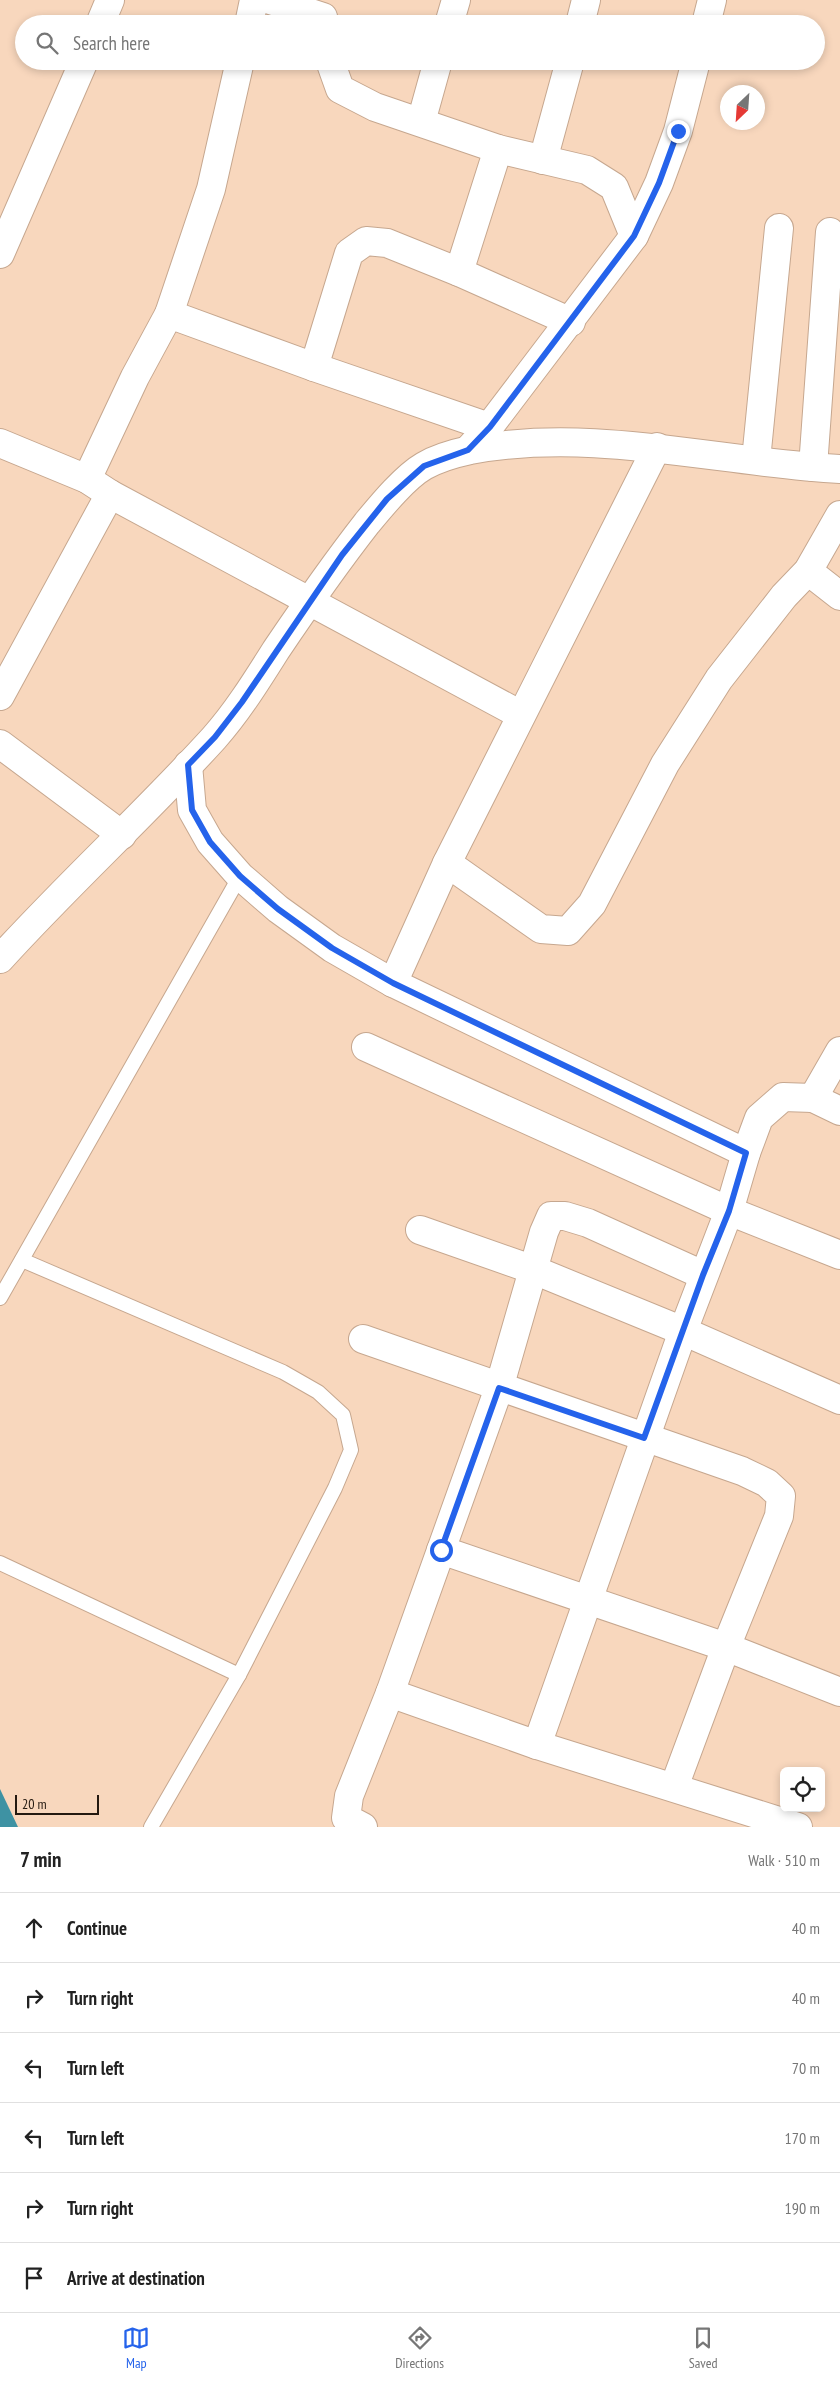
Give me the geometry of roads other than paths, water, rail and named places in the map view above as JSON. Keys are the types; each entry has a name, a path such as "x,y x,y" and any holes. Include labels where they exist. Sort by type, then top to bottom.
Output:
{"street":[{"path":"104,15 110,0"},
{"path":"251,15 254,0"},
{"path":"270,0 323,14"},
{"path":"452,15 456,0"},
{"path":"582,15 586,0"},
{"path":"708,15 712,0"},
{"path":"0,254 80,70"},
{"path":"87,480 135,376 169,314 211,188 238,70"},
{"path":"333,70 340,89 375,106 498,149 587,170 614,187 634,236"},
{"path":"421,122 435,70"},
{"path":"543,160 568,70"},
{"path":"468,450 490,427 634,236 659,183 678,131 694,70"},
{"path":"459,272 498,149"},
{"path":"756,460 779,228"},
{"path":"813,467 830,232"},
{"path":"314,367 349,253 366,241 387,243 459,272 571,322"},
{"path":"169,314 314,367 490,427"},
{"path":"0,959 40,914 122,835 215,737 242,702 342,555 387,499 424,466 468,450 553,441 657,447 840,469"},
{"path":"0,443 87,480 521,715"},
{"path":"393,983 447,863 657,447"},
{"path":"0,696 110,494"},
{"path":"447,863 541,929 568,931 592,904 664,764 719,679 784,596 808,571 840,515"},
{"path":"808,571 840,596"},
{"path":"0,744 122,835"},
{"path":"188,765 192,810 210,842 240,876 278,909 332,948 393,983 746,1153"},
{"path":"366,1048 729,1211 840,1255"},
{"path":"813,1098 840,1052"},
{"path":"537,1745 589,1601 644,1438 703,1275 729,1211 746,1153 759,1118 783,1097 813,1098 840,1111"},
{"path":"350,1824 349,1796 390,1693 499,1388 544,1232 551,1216 565,1216 588,1223 703,1275"},
{"path":"420,1230 534,1270 683,1331 840,1400"},
{"path":"363,1340 742,1471 767,1483 781,1496 778,1516 726,1647 674,1787"},
{"path":"441,1550 726,1647 840,1692"},
{"path":"390,1693 537,1745 798,1827"}],"lane":[{"path":"0,1298 240,876"},
{"path":"22,1260 283,1372 318,1392 343,1415 351,1450 335,1488 239,1675 151,1827"},
{"path":"0,1563 239,1675"}],"water":[{"path":"0,1789 18,1827 0,1827"}]}
